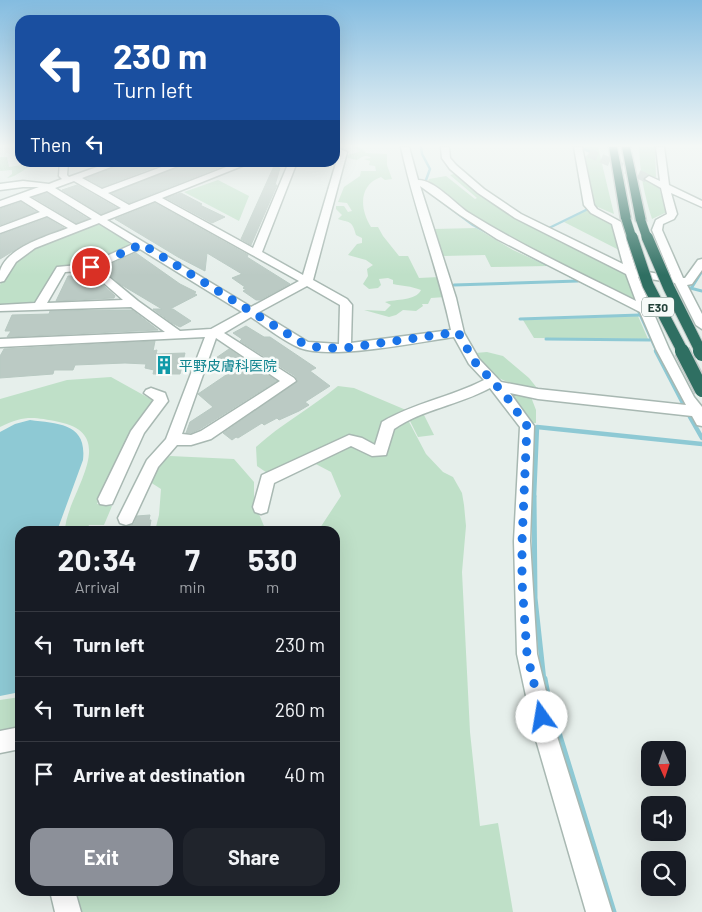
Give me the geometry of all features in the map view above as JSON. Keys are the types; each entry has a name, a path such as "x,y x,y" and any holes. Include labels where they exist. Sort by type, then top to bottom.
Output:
{"highway":[{"name":"E30","path":"620,190 626,219 648,285 702,390"},
{"name":"E30","path":"634,190 641,220 652,253 666,286 702,354"}],"street":[{"path":"0,204 42,190"},
{"path":"50,190 102,219 304,344 321,348 345,348 458,332"},
{"path":"95,190 130,209"},
{"path":"100,192 107,190"},
{"path":"0,279 12,260 19,253 180,190"},
{"path":"256,253 282,190"},
{"path":"126,518 152,464 173,439 208,342 214,333 307,282 333,190"},
{"path":"417,190 450,298 458,332 474,361 506,396 527,426 522,542 522,582 527,654 545,733 599,912"},
{"path":"432,190 463,214 501,237 645,310"},
{"path":"481,190 505,208 630,273 686,283"},
{"path":"586,190 589,205 594,211 616,222 630,273 645,310 666,356 700,414"},
{"path":"666,190 672,214 671,217 659,222 657,230 686,283 702,325"},
{"path":"671,190 702,204"},
{"path":"21,196 76,229"},
{"path":"157,199 343,301 346,305 345,348"},
{"path":"0,230 48,212"},
{"path":"38,306 61,269 91,267 142,244"},
{"path":"686,283 702,262"},
{"path":"91,267 134,303 178,335"},
{"path":"0,308 134,303"},
{"path":"0,343 214,333 226,338 289,381 206,436 191,440 173,439"},
{"path":"261,506 267,479 348,440 357,441 371,451 381,451 387,426 406,414 494,384 538,394 700,414"},
{"path":"106,499 138,432 162,401 160,396 151,393"},
{"path":"124,462 152,464"},
{"path":"0,742 15,739"},
{"path":"63,896 68,912"}],"green space":[{"path":"191,190 237,190 249,196 239,221 184,192"},
{"path":"343,190 366,190 363,206 371,227 378,227 399,256 408,256 419,278 439,277 445,297 431,298 428,304 422,304 423,306 416,311 403,310 389,317 364,310 385,311 391,305 385,302 410,298 421,290 393,284 393,280 388,278 379,279 381,285 378,288 369,289 363,284 368,276 367,269 373,265 366,260 348,255 357,244 362,243 362,238 356,235 350,223 338,219 342,215 336,209 336,206 344,206 348,212 352,211 347,203 338,202"},
{"path":"438,190 463,190 475,199 477,198 467,190 475,190 521,221 627,274 637,303 478,222"},
{"path":"590,190 608,190 614,214 593,205"},
{"path":"644,190 660,190 667,212 652,219"},
{"path":"589,209 611,221 621,251 564,222"},
{"path":"91,225 102,225 129,243 128,248 89,264 58,266 38,303 0,305 0,285 6,272 15,262 38,246"},
{"path":"476,228 513,250 548,266 491,267 485,255 443,256 439,253 433,229"},
{"path":"638,316 648,339 534,338 523,320"},
{"path":"487,352 503,356 529,378 537,388 508,382 495,375 482,363 475,353"},
{"path":"111,377 156,402 134,430 97,504 112,506 104,525 66,526 67,517 86,468 89,453 87,440 78,429 59,422 29,418 16,420 0,427 0,399 67,380"},
{"path":"338,386 354,388 406,410 378,448 357,439 270,475 257,466 256,447"},
{"path":"516,393 531,397 536,410 536,423 530,423 528,416 512,396"},
{"path":"422,411 434,435 418,437 408,417"},
{"path":"407,418 426,454 443,472 453,477 462,493 466,526 462,572 470,732 480,826 498,823 513,912 79,912 74,896 340,896 340,526 321,526 341,496 331,472 310,461 348,443 371,454 391,428"},
{"path":"170,456 234,459 254,482 254,502 264,526 156,526 161,489 150,482 159,463"},
{"path":"15,698 15,733 0,735 0,700"}],"water":[{"path":"30,420 69,428 76,432 80,439 83,448 83,460 59,526 15,526 15,693 0,696 0,432 15,424"}],"building":[{"path":"62,190 85,190 117,208 101,214"},
{"path":"121,190 163,190 129,203 112,193"},
{"path":"263,190 275,190 251,245 241,239"},
{"path":"47,193 88,219 76,223 33,197"},
{"path":"181,193 225,217 212,223 166,198"},
{"path":"21,202 36,212 0,225 0,209"},
{"path":"155,203 248,255 247,257 290,284 260,300 256,300 243,291 246,290 243,288 245,287 232,278 242,274 207,253 205,271 115,219"},
{"path":"47,218 64,228 28,242 0,259 0,235"},
{"path":"136,253 180,284 196,292 194,293 197,295 170,309 191,321 180,327 172,323 153,309 162,309 120,284 102,268"},
{"path":"89,272 115,296 114,298 56,301 68,276 81,276"},
{"path":"132,310 158,330 7,337 11,331 5,331 12,315 49,314 50,311"},
{"path":"246,326 264,337 270,337 316,368 310,371 330,386 305,402 309,405 299,411 279,420 277,418 264,425 262,423 232,440 223,433 298,381 295,376 240,341 242,339 233,333"},
{"path":"155,341 153,351 157,350 156,354 185,353 180,374 153,374 154,370 145,368 146,364 125,363 75,365 73,370 54,370 53,374 0,378 0,356 4,349"},
{"path":"229,349 277,381 200,429 186,433 190,422 213,407 198,394 232,371 213,360"},
{"path":"150,515 150,526 128,526 134,524 137,516"}],"waterway":[{"path":"433,195 473,225 497,238"},
{"path":"545,230 588,209 586,205"},
{"path":"495,237 546,264"},
{"path":"692,287 702,271"},
{"path":"570,276 590,286"},
{"path":"454,285 578,281"},
{"path":"667,282 702,291"},
{"path":"635,309 638,310 657,352"},
{"path":"520,319 640,315"},
{"path":"546,339 650,340"},
{"path":"656,351 683,403"},
{"path":"690,417 702,438"},
{"path":"534,497 537,427 702,444"},
{"path":"534,497 535,598 544,681"},
{"path":"544,679 548,700 613,912"}],"place":[{"name":"平野皮膚科医院","path":"164,365"}],"route":[{"path":"91,267 142,244 311,347 345,348 458,332 464,346 474,361 491,382 506,396 527,426 522,582 527,654 542,717"}]}
